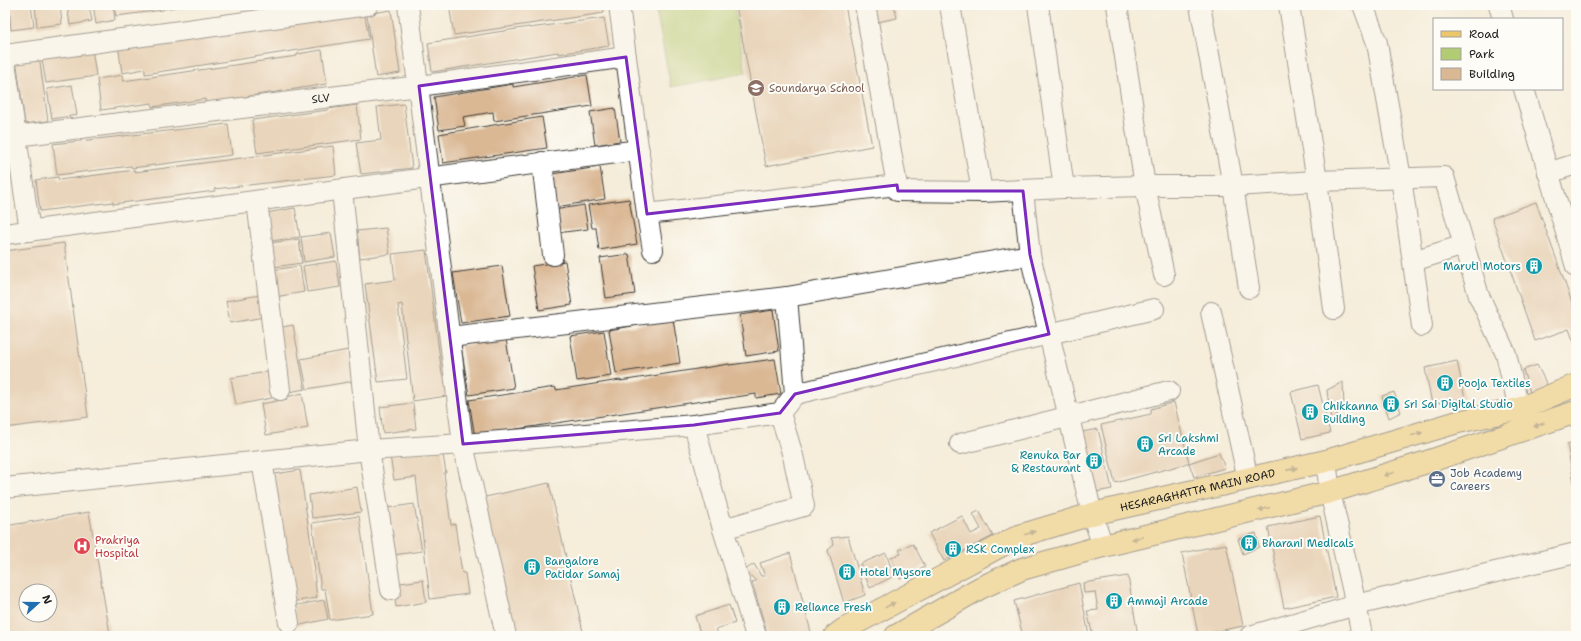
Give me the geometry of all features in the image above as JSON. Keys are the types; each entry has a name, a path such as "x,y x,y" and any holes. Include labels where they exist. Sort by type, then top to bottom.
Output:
{"main road":[{"name":"HESARAGHATTA MAIN ROAD","path":"835,636 843,630 1019,536 1092,514 1326,461 1458,422 1519,409 1576,386"},
{"path":"896,636 980,588 1022,569 1103,546 1330,492 1434,460 1576,412"}],"street":[{"path":"5,55 368,5"},
{"path":"408,5 463,444 506,636"},
{"path":"620,5 647,214 654,250"},
{"path":"866,5 898,192 982,192 1145,186 1233,186 1317,181 1444,178 1479,296 1506,354 1519,409"},
{"path":"950,5 982,192"},
{"path":"1038,5 1064,188"},
{"path":"1117,5 1145,186 1164,275"},
{"path":"1200,5 1233,186 1249,288"},
{"path":"1289,5 1317,181 1334,309"},
{"path":"1363,5 1378,43 1401,178 1422,326"},
{"path":"1499,5 1503,18"},
{"name":"SLV","path":"16,136 419,86 626,57"},
{"path":"5,62 30,231"},
{"path":"1524,90 1576,267"},
{"path":"5,234 639,150"},
{"path":"542,162 553,255"},
{"path":"1548,173 1576,164"},
{"path":"647,214 897,185"},
{"path":"342,190 369,450 391,590"},
{"path":"1023,191 1030,255 1092,514 1103,546"},
{"path":"257,201 280,390"},
{"path":"1413,261 1464,246"},
{"path":"450,337 786,297 1030,255"},
{"path":"786,297 795,394"},
{"path":"5,488 369,450 463,444 694,425 780,413 795,394 1154,309"},
{"path":"1211,312 1248,479"},
{"path":"960,444 1169,391"},
{"path":"723,529 804,506 793,456 780,413"},
{"path":"694,425 723,529 756,636"},
{"path":"262,461 289,623"},
{"path":"1326,461 1330,492 1362,636"},
{"path":"1250,636 1356,604 1576,553"}],"highlighted area":[{"path":"626,57 647,214 897,185 898,191 1023,191 1030,255 1049,334 795,394 780,413 694,425 463,444 419,86"}],"green space":[{"path":"655,5 734,5 746,73 671,87"}],"building":[{"path":"9,5 31,5 34,27 11,30"},
{"path":"35,5 60,5 62,24 37,27"},
{"path":"67,5 89,5 92,21 70,25"},
{"path":"93,5 113,5 115,20 96,24"},
{"path":"114,5 183,5 183,6 116,16"},
{"path":"449,5 603,5 604,13 454,35"},
{"path":"736,5 845,5 872,146 766,166"},
{"path":"868,5 894,5 897,18 872,23"},
{"path":"364,10 369,39 145,74 145,69 122,73 118,44"},
{"path":"391,10 400,73 376,77 367,14"},
{"path":"604,18 609,46 558,54 558,52 432,72 428,43 529,27"},
{"path":"92,48 96,76 46,83 41,53"},
{"path":"322,50 327,84 206,103 205,99 152,107 152,103 101,110 97,79 122,75 123,81 297,56 297,54"},
{"path":"39,55 48,121 25,124 16,58"},
{"path":"587,75 592,106 494,121 493,112 463,117 465,126 439,130 434,97 513,84 513,87"},
{"path":"72,85 77,115 52,119 47,89"},
{"path":"404,104 412,168 361,174 356,143 381,140 377,107"},
{"path":"357,105 361,139 257,153 252,120"},
{"path":"615,108 620,141 595,145 590,112"},
{"path":"542,117 547,148 443,163 439,134"},
{"path":"228,124 232,155 132,168 131,166 57,175 53,144"},
{"path":"333,146 336,175 214,189 215,191 113,204 113,202 40,211 36,180 58,177 59,180 135,170 135,172"},
{"path":"600,167 605,199 556,207 551,174"},
{"path":"629,199 637,244 599,250 596,228 592,228 588,205"},
{"name":"Maruti Motors","path":"1536,202 1576,314 1576,348 1569,329 1535,341 1492,218"},
{"path":"584,205 588,229 557,233 554,210"},
{"path":"295,208 300,237 271,241 266,213"},
{"path":"386,228 390,254 360,258 357,231"},
{"path":"331,233 335,257 304,262 301,237"},
{"path":"299,239 302,263 274,267 270,243"},
{"path":"64,243 88,417 5,428 5,251"},
{"path":"426,250 442,375 444,374 447,396 413,401 402,304 398,305 407,379 378,382 365,284 395,280 392,254"},
{"path":"629,254 635,294 606,298 600,258"},
{"path":"336,261 340,287 307,292 303,266"},
{"path":"565,261 572,305 539,310 532,266"},
{"path":"300,266 304,292 275,297 271,270"},
{"path":"502,266 510,316 461,323 453,273"},
{"path":"260,295 264,317 230,323 226,301"},
{"path":"773,310 779,351 746,356 740,315"},
{"path":"673,319 680,363 616,373 609,330"},
{"path":"293,325 305,389 289,392 277,328"},
{"path":"604,331 611,376 577,381 570,336"},
{"path":"506,339 514,388 469,395 461,346"},
{"path":"348,350 354,381 307,389 301,359"},
{"path":"775,359 781,394 756,398 756,394 709,400 510,430 475,438 469,400 555,387 556,390 729,364"},
{"name":"Pooja Textiles","path":"1457,361 1465,398 1432,404 1425,368"},
{"path":"1537,365 1550,391 1532,399 1523,370"},
{"path":"267,372 272,398 236,405 231,378"},
{"path":"1343,382 1344,407 1331,422 1327,390"},
{"name":"Chikkanna Building","path":"1318,385 1330,433 1302,439 1291,392"},
{"name":"Sri Sai Digital Studio","path":"1394,392 1401,412 1389,418 1382,396"},
{"path":"302,393 308,428 266,435 261,404 287,399 287,397"},
{"name":"Sri Lakshmi Arcade","path":"1174,402 1189,463 1115,483 1101,425 1151,414 1151,409"},
{"path":"413,403 416,429 383,433 380,407"},
{"name":"Renuka Bar & Restaurant","path":"1098,429 1112,489 1091,493 1076,433"},
{"path":"1576,442 1576,483 1574,483 1567,444"},
{"path":"442,449 451,525 455,524 462,573 465,573 468,594 430,599 416,477 394,480 390,456"},
{"path":"1219,453 1225,468 1194,477 1189,463"},
{"path":"300,470 315,571 317,598 290,602 269,475"},
{"name":"Bangalore Patidar Samaj","path":"549,483 584,636 512,636 481,498"},
{"path":"357,487 361,512 312,518 309,495"},
{"path":"414,504 422,551 393,555 387,508"},
{"name":"RSK Complex","path":"979,511 993,536 944,561 929,533 962,516 971,534 981,529 973,514"},
{"path":"89,512 110,634 98,636 5,636 5,526"},
{"path":"359,516 373,614 330,620 325,589 321,589 312,523"},
{"path":"1320,516 1336,597 1284,608 1268,527"},
{"name":"Bharani Medicals","path":"1256,533 1259,547 1243,554 1238,539"},
{"name":"Hotel Mysore","path":"848,536 865,595 844,603 828,550 834,545 831,538"},
{"path":"913,544 925,566 900,579 891,557 901,554 899,550"},
{"path":"1226,544 1243,626 1198,635 1182,553"},
{"name":"Reliance Fresh","path":"790,553 811,632 802,636 768,636 752,582 756,581 745,570 754,564 761,576 765,576 760,563"},
{"path":"886,553 894,576 870,588 860,564"},
{"name":"Ammaji Arcade","path":"1128,576 1138,636 1093,636 1087,611 1098,610 1095,592 1084,593 1083,583"},
{"path":"423,580 426,602 396,607 393,584"},
{"path":"1079,583 1089,636 1023,636 1014,601"},
{"path":"324,600 328,619 296,626 293,606"},
{"path":"729,605 735,623 716,629 719,636 701,636 695,616"}],"place":[{"name":"Soundarya School","path":"756,88"},
{"name":"Maruti Motors","path":"1534,266"},
{"name":"Pooja Textiles","path":"1445,383"},
{"name":"Sri Sai Digital Studio","path":"1391,404"},
{"name":"Chikkanna Building","path":"1310,412"},
{"name":"Sri Lakshmi Arcade","path":"1145,444"},
{"name":"Renuka Bar & Restaurant","path":"1094,461"},
{"name":"Job Academy Careers","path":"1437,479"},
{"name":"Bharani Medicals","path":"1249,543"},
{"name":"Prakriya Hospital","path":"82,546"},
{"name":"RSK Complex","path":"953,549"},
{"name":"Bangalore Patidar Samaj","path":"532,567"},
{"name":"Hotel Mysore","path":"847,572"},
{"name":"Ammaji Arcade","path":"1114,601"},
{"name":"Reliance Fresh","path":"782,607"}]}
